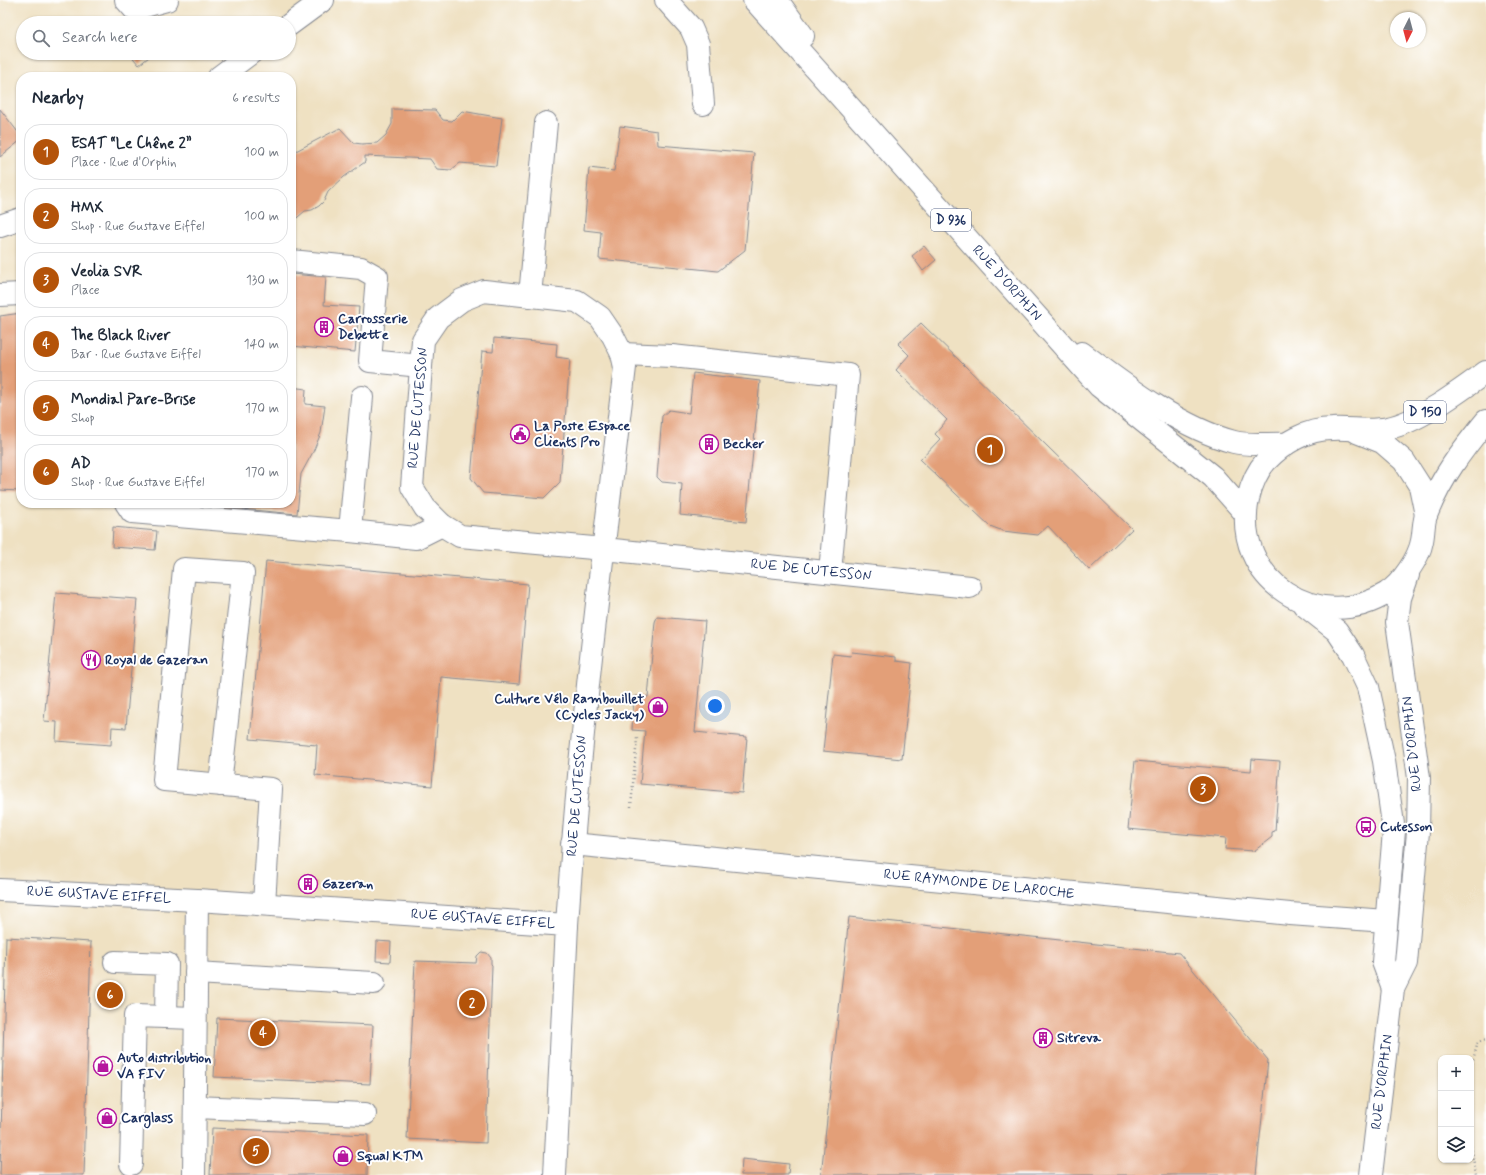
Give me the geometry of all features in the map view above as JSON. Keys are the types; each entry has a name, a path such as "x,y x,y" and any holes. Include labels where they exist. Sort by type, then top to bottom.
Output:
{"main road":[{"path":"126,0 134,9 167,0"},
{"path":"666,0 691,28 698,44 703,104"},
{"name":"RUE D'ORPHIN","path":"754,0 1099,386 1213,477 1245,513"},
{"name":"RUE D'ORPHIN","path":"777,0 856,113"},
{"path":"296,18 309,4"},
{"path":"226,72 242,60"},
{"path":"530,296 546,123"},
{"path":"0,226 16,221"},
{"path":"296,262 360,268 377,277 370,362 421,366"},
{"name":"RUE DE CUTESSON","path":"567,925 575,802 604,549 625,367 622,354 613,336 600,317 577,302 484,291 462,300 438,318 423,340 412,487 425,508 442,525 460,536 604,549 970,587"},
{"path":"0,295 16,294"},
{"name":"RUE D'ORPHIN","path":"1047,327 1111,374 1189,425 1236,443 1286,444"},
{"path":"622,354 672,356 848,374 830,572"},
{"name":"D 150","path":"1355,431 1389,428 1414,418 1461,391 1486,372"},
{"path":"350,532 362,397"},
{"path":"1426,515 1449,467 1486,422"},
{"path":"1410,570 1388,592 1360,606 1329,608 1299,601 1276,586 1258,566 1248,540 1245,513 1251,486 1265,462 1286,444 1308,433 1331,429 1355,431 1382,442 1404,461 1420,486 1426,515"},
{"path":"129,508 132,512 416,538 442,525"},
{"name":"RUE D'ORPHIN","path":"1371,1175 1393,989 1406,963 1418,832 1419,778 1397,622 1400,598 1422,543 1426,515"},
{"path":"220,785 243,573 184,569 164,780 220,785 271,789 264,904"},
{"name":"RUE D'ORPHIN","path":"1299,601 1337,631 1353,656 1368,687 1384,761 1394,831 1383,962 1393,989"},
{"name":"RUE RAYMONDE DE LAROCHE","path":"572,844 1290,914 1386,920"},
{"name":"RUE GUSTAVE EIFFEL","path":"0,890 264,904 567,925 556,1175"},
{"path":"194,1175 197,900"},
{"path":"115,962 167,964 166,1018"},
{"path":"196,973 374,983"},
{"path":"131,1164 135,1016 196,1018"},
{"path":"195,1107 365,1114"}],"path":[{"path":"631,807 637,738"},
{"path":"1474,1056 1478,1042 1486,1040"},
{"path":"1474,1163 1476,1175"}],"building":[{"path":"135,60 145,60 139,65"},
{"path":"0,109 16,130 16,144 0,157"},
{"path":"392,109 435,110 443,120 452,121 462,111 502,118 496,166 460,163 451,170 437,169 430,159 365,156 365,162 344,177 328,192 324,201 319,206 312,210 305,211 296,219 296,151 340,128 354,143 377,143 386,135 392,124"},
{"path":"620,126 657,131 658,145 754,153 745,250 718,271 599,259 601,232 584,230 589,168 614,171"},
{"path":"924,246 936,260 923,271 912,256"},
{"name":"Carrosserie Debette","path":"296,274 326,277 324,305 359,307 355,352 296,346"},
{"path":"16,314 16,491 0,490 0,316"},
{"path":"921,323 1132,529 1089,570 1048,526 1038,535 1003,531 990,526 920,460 940,439 935,434 947,420 896,370 909,355 898,344"},
{"path":"494,338 557,344 556,357 570,359 560,482 544,498 483,493 471,478 482,351 493,352"},
{"name":"Becker","path":"693,373 760,381 746,522 680,515 682,484 662,482 657,477 662,416 669,410 689,413"},
{"path":"296,388 306,389 305,404 325,406 321,433 301,474 297,514 229,508 296,508"},
{"path":"113,527 157,531 155,550 112,547"},
{"path":"266,561 528,584 519,684 441,677 432,786 315,775 317,745 250,739"},
{"name":"Royal de Gazeran","path":"56,593 137,599 126,728 112,727 111,745 56,741 57,722 44,721"},
{"path":"657,617 705,621 695,732 747,737 742,793 640,784 645,731 632,730 634,696 648,697 655,622"},
{"path":"852,652 896,657 896,661 912,663 902,759 823,751 833,654 851,656"},
{"path":"1252,759 1280,761 1275,831 1272,832 1272,837 1254,851 1225,849 1226,838 1128,829 1135,761 1251,771"},
{"name":"Gazeran","path":"300,881 316,882 316,888 300,887"},
{"name":"Sitreva","path":"849,917 1179,953 1268,1060 1256,1175 821,1175"},
{"path":"6,937 91,942 84,1175 0,1175"},
{"path":"377,941 391,942 390,962 376,961"},
{"path":"481,952 487,953 491,958 492,965 486,1143 407,1139 415,961 476,963 477,956"},
{"path":"217,1018 373,1025 370,1084 214,1077"},
{"path":"212,1128 368,1135 367,1175 210,1175"},
{"path":"742,1159 789,1164 788,1175 741,1175"}],"place":[{"name":"Carrosserie Debette","path":"324,327"},
{"name":"La Poste Espace Clients Pro","path":"520,434"},
{"name":"Becker","path":"709,444"},
{"name":"ESAT “Le Chêne 2”","path":"990,450"},
{"name":"Royal de Gazeran","path":"91,660"},
{"name":"Culture Vélo Rambouillet (Cycles Jacky)","path":"658,707"},
{"name":"Veolia SVR","path":"1203,789"},
{"name":"Cutesson","path":"1366,827"},
{"name":"Gazeran","path":"308,884"},
{"name":"AD","path":"110,995"},
{"name":"HMX","path":"472,1003"},
{"name":"The Black River","path":"263,1033"},
{"name":"Sitreva","path":"1043,1038"},
{"name":"Auto distribution VA FIV","path":"103,1066"},
{"name":"Carglass","path":"107,1118"},
{"name":"Mondial Pare-Brise","path":"256,1151"},
{"name":"Squal KTM","path":"343,1156"}]}
